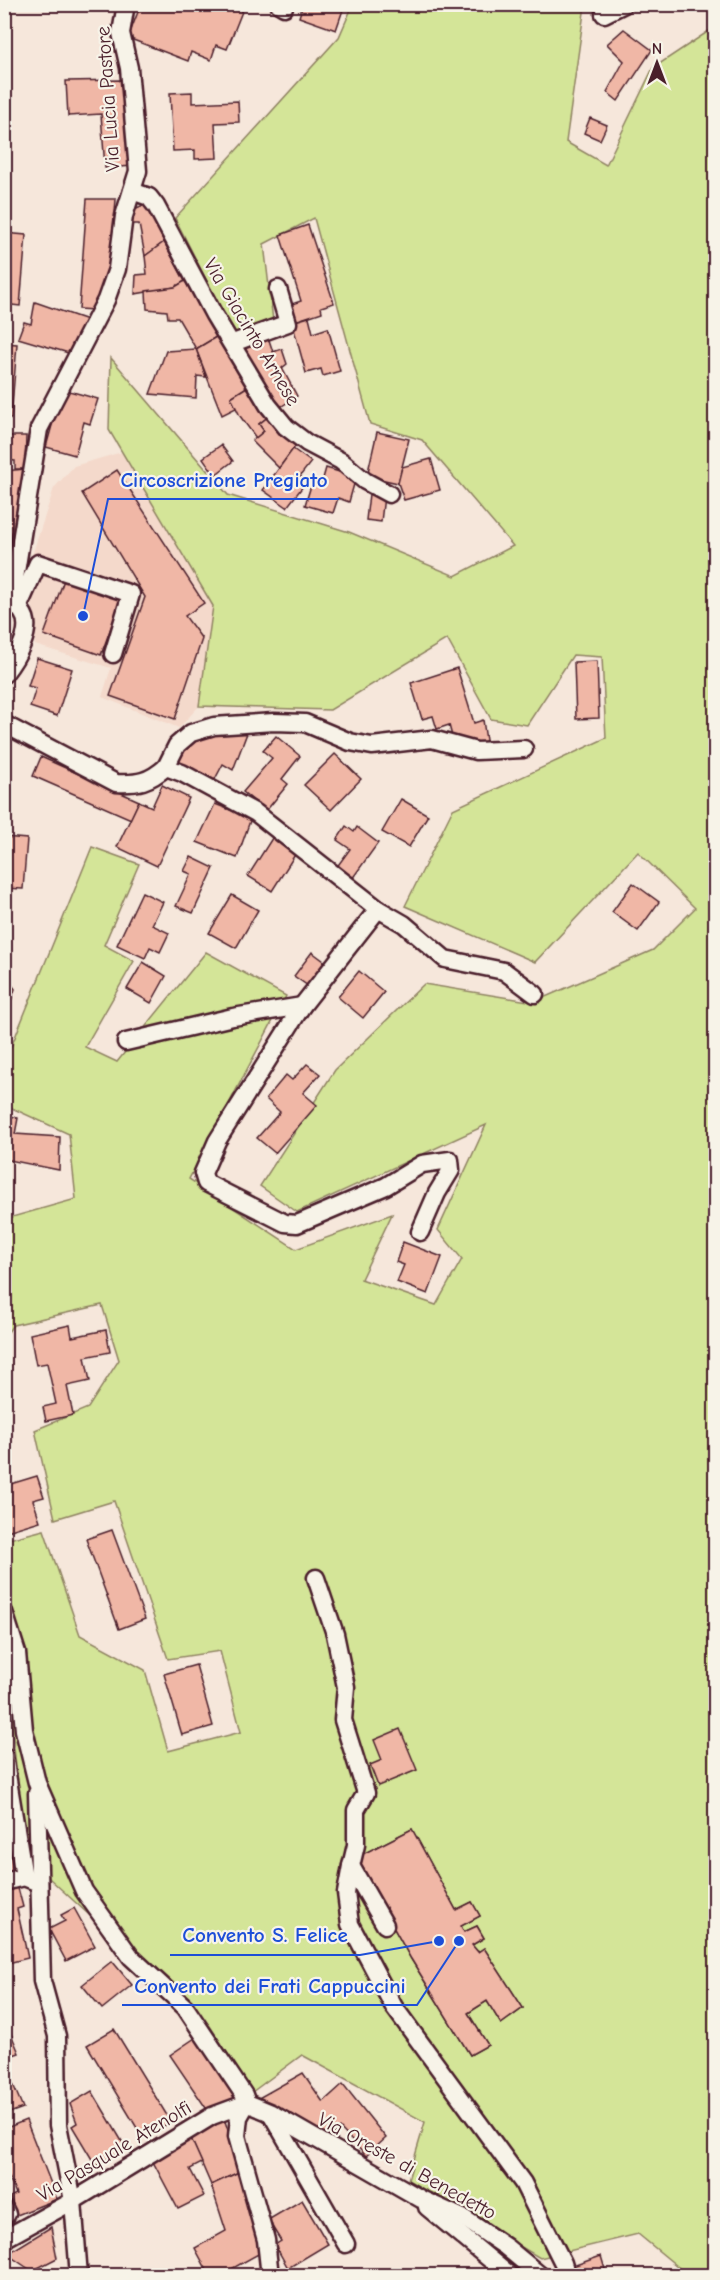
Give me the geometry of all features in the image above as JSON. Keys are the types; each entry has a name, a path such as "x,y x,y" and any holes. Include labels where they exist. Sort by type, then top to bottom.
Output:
{"street":[{"name":"Via Lucia Pastore","path":"11,605 39,429 106,300 117,269 124,216 138,171 129,68 121,33 126,4"},
{"path":"279,4 284,7 285,4"},
{"path":"604,14 624,4"},
{"name":"Via Giacinto Arnese","path":"132,191 149,197 214,315 233,343 268,405 286,427 307,443 341,461 365,481 389,494"},
{"path":"233,343 288,323 278,289"},
{"path":"4,674 15,660 27,627 23,612 11,605 38,563 131,594 113,654"},
{"path":"4,724 116,783 135,784 152,779 166,767 177,745 191,733 214,726 274,722 305,723 350,742 372,746 432,739 476,751 524,749"},
{"path":"166,767 182,772 255,813 378,909 404,924 445,959 504,971 535,994"},
{"path":"378,909 302,1006 217,1141 203,1173 206,1184 285,1223 297,1224 386,1186 422,1164 450,1160 451,1170 437,1193 420,1232"},
{"path":"126,1042 233,1017 302,1006"},
{"path":"316,1578 334,1634 346,1687 344,1720 366,1793 356,1810 356,1845 346,1893 350,1924 394,2007 523,2183 563,2263 567,2276"},
{"path":"4,1612 18,1653 24,1730 37,1783 84,1891 131,1957 185,2007 244,2095 247,2103 238,2117 237,2136 266,2240 270,2276"},
{"path":"4,1756 8,1790 32,1880"},
{"path":"37,1783 32,1880 42,1981 57,2036 58,2125 73,2201 79,2276"},
{"path":"351,1866 385,1925"},
{"path":"4,1882 32,1880"},
{"name":"Via Oreste di Benedetto","path":"247,2103 271,2113 421,2199 465,2219 506,2247 541,2276"},
{"name":"Via Pasquale Atenolfi","path":"4,2239 73,2201 212,2116 247,2103"},
{"path":"271,2113 346,2244"},
{"path":"421,2199 432,2213 510,2276"},
{"path":"4,2208 7,2214 4,2215"}],"shaded area":[{"path":"122,452 213,606 199,706 179,728 102,697 111,668 35,645 33,609 23,583 54,488 74,466"}],"green space":[{"path":"353,5 585,5 566,142 606,165 653,68 715,27 715,2275 688,2275 638,2234 540,2258 408,2180 425,2122 302,2055 252,2092 210,2026 26,1857 5,1665 5,1540 44,1530 80,1635 145,1670 168,1751 241,1732 220,1651 168,1659 114,1501 55,1519 35,1430 88,1408 119,1360 102,1305 13,1325 5,1336 5,1219 76,1199 69,1134 5,1105 5,1062 92,847 139,864 104,945 134,961 85,1047 117,1062 206,952 286,996 189,1179 296,1249 392,1214 361,1279 436,1305 462,1259 438,1230 486,1125 297,1212 260,1186 335,1070 424,984 534,1002 653,950 695,908 638,852 535,962 405,906 453,809 606,738 602,657 573,655 527,725 491,719 447,639 330,710 199,706 213,606 109,430 111,358 228,495 349,532 455,576 513,546 422,440 370,424 314,218 264,244 273,321 233,333 175,218 339,37"}],"building":[{"path":"141,4 245,4 227,49 216,45 211,60 191,52 188,61 128,38"},
{"path":"303,4 345,4 336,30 299,17"},
{"path":"624,29 652,50 618,101 607,92 624,61 607,44"},
{"path":"122,80 133,166 105,168 101,114 68,116 66,81"},
{"path":"192,92 192,103 238,101 239,122 215,123 217,158 195,159 195,150 173,151 170,93"},
{"path":"590,118 607,125 600,140 584,133"},
{"path":"87,199 116,199 112,255 103,297 94,310 79,309"},
{"path":"146,204 164,242 145,256 139,224 130,224 134,209"},
{"path":"308,225 334,303 321,307 322,312 292,322 286,306 301,301 280,235"},
{"path":"4,233 26,235 20,306 4,304"},
{"path":"164,242 185,281 175,287 135,294 136,275 147,274 145,256"},
{"path":"185,281 216,337 196,349 178,318 168,318 167,311 147,309 146,291 175,287"},
{"path":"35,302 87,320 72,354 18,338 24,322 31,324"},
{"path":"309,317 313,333 328,328 340,371 323,376 321,369 306,373 292,322"},
{"path":"221,334 250,385 231,397 236,408 222,415 196,349"},
{"path":"267,334 273,352 282,349 287,364 282,368 297,396 276,410 237,346"},
{"path":"4,343 17,344 11,419 4,418"},
{"path":"196,349 206,377 197,376 196,398 150,394 166,351"},
{"path":"250,385 269,416 259,424 264,431 256,438 240,416 231,397"},
{"path":"62,389 98,399 90,424 84,422 75,455 46,447"},
{"path":"269,416 297,444 279,468 252,441 264,431 259,424"},
{"path":"377,432 409,439 398,483 367,476"},
{"path":"4,436 26,436 25,469 15,469 15,461 4,460"},
{"path":"221,445 233,461 215,475 203,458"},
{"path":"293,449 311,462 300,476 307,481 287,507 263,490"},
{"path":"431,459 440,490 404,500 398,483 402,467"},
{"path":"326,468 356,477 349,502 338,498 333,513 305,505 313,479 322,482"},
{"path":"25,469 4,574 4,471"},
{"path":"117,470 204,603 185,616 202,639 175,719 110,696 145,597 82,493"},
{"path":"369,494 384,496 381,522 366,520"},
{"path":"65,577 122,597 101,655 44,635"},
{"path":"4,617 12,617 9,652 4,651"},
{"path":"37,658 72,669 57,716 30,707 36,688 28,686"},
{"path":"597,661 599,718 576,719 574,662"},
{"path":"457,668 474,723 483,720 487,747 453,740 449,725 437,729 433,716 422,719 411,683"},
{"path":"224,729 247,733 233,770 223,764 214,781 173,765 180,747 202,733"},
{"path":"276,736 300,756 282,779 288,784 266,811 243,792 272,758 263,751"},
{"path":"335,754 361,779 331,810 304,785"},
{"path":"41,757 139,801 131,819 33,776"},
{"path":"162,785 189,798 157,866 117,847 139,801 152,807"},
{"path":"401,799 428,815 409,847 382,832"},
{"path":"215,804 251,818 237,858 197,842"},
{"path":"346,826 354,832 357,827 378,843 352,879 336,868 350,849 337,840"},
{"path":"274,835 298,850 272,891 248,876"},
{"path":"4,837 27,839 23,889 4,888"},
{"path":"191,857 214,868 193,913 176,906 191,874 184,871"},
{"path":"633,883 659,902 638,931 612,912"},
{"path":"142,892 163,902 152,925 169,933 160,952 150,947 145,958 117,945"},
{"path":"232,895 258,910 236,948 209,933"},
{"path":"312,952 328,964 311,988 294,976"},
{"path":"143,962 166,976 151,1003 127,989"},
{"path":"359,971 384,992 363,1018 338,997"},
{"path":"4,974 15,989 4,1022"},
{"path":"307,1064 320,1074 303,1093 317,1105 275,1153 257,1138 280,1112 266,1099 286,1075 292,1080"},
{"path":"4,1114 18,1118 15,1134 60,1137 59,1170 4,1159"},
{"path":"403,1242 442,1257 428,1294 397,1282 404,1265 396,1262"},
{"path":"70,1325 72,1337 106,1330 110,1352 85,1357 90,1381 67,1386 73,1415 46,1421 43,1407 56,1404 47,1363 36,1365 30,1334"},
{"path":"37,1476 44,1497 33,1500 40,1521 4,1532 4,1486"},
{"path":"112,1530 145,1619 119,1629 86,1539"},
{"path":"196,1665 213,1726 182,1735 164,1674"},
{"path":"400,1729 417,1770 378,1786 370,1765 382,1760 374,1740"},
{"path":"4,1819 16,1871 4,1874"},
{"path":"412,1829 456,1910 472,1902 480,1916 461,1926 464,1932 477,1926 484,1938 472,1945 478,1952 484,1948 523,2008 501,2024 487,2001 468,2013 488,2045 470,2055 411,1959 355,1858","holes":["438,1919 448,1936 420,1953 409,1936","460,1957 475,1981 454,1994 439,1971"]},
{"path":"412,1829 456,1910 472,1902 480,1916 461,1926 464,1932 477,1926 484,1938 472,1945 478,1952 484,1948 523,2008 501,2024 487,2001 468,2013 488,2045 470,2055 411,1959 355,1858"},
{"path":"18,1888 23,1907 17,1909 28,1958 4,1964 4,1892"},
{"path":"74,1908 95,1946 66,1961 49,1929 65,1921 61,1915"},
{"path":"112,1961 132,1985 102,2009 82,1985"},
{"path":"4,2017 19,2053 4,2058"},
{"path":"114,2029 171,2122 143,2138 87,2045"},
{"path":"198,2036 238,2096 210,2114 170,2055"},
{"path":"7,2070 23,2108 4,2115 4,2071"},
{"path":"303,2073 323,2102 343,2084 386,2138 366,2156 340,2128 327,2141 255,2100"},
{"path":"92,2091 126,2148 96,2166 72,2126 77,2123 70,2104"},
{"path":"223,2115 241,2171 211,2185 189,2134"},
{"path":"26,2120 57,2199 17,2215 10,2197 16,2194 4,2165 4,2129"},
{"path":"189,2134 202,2163 190,2169 204,2196 178,2209 151,2158"},
{"path":"241,2171 262,2252 219,2276 210,2276 195,2248 226,2231 211,2185"},
{"path":"302,2200 328,2244 288,2268 275,2245 281,2241 268,2220"},
{"path":"51,2227 57,2258 32,2271 7,2254"},
{"path":"601,2256 607,2276 573,2276 570,2267"}],"place":[{"name":"Circoscrizione Pregiato","path":"83,616"},
{"name":"Convento S. Felice","path":"439,1941"},
{"name":"Convento dei Frati Cappuccini","path":"459,1941"}]}
